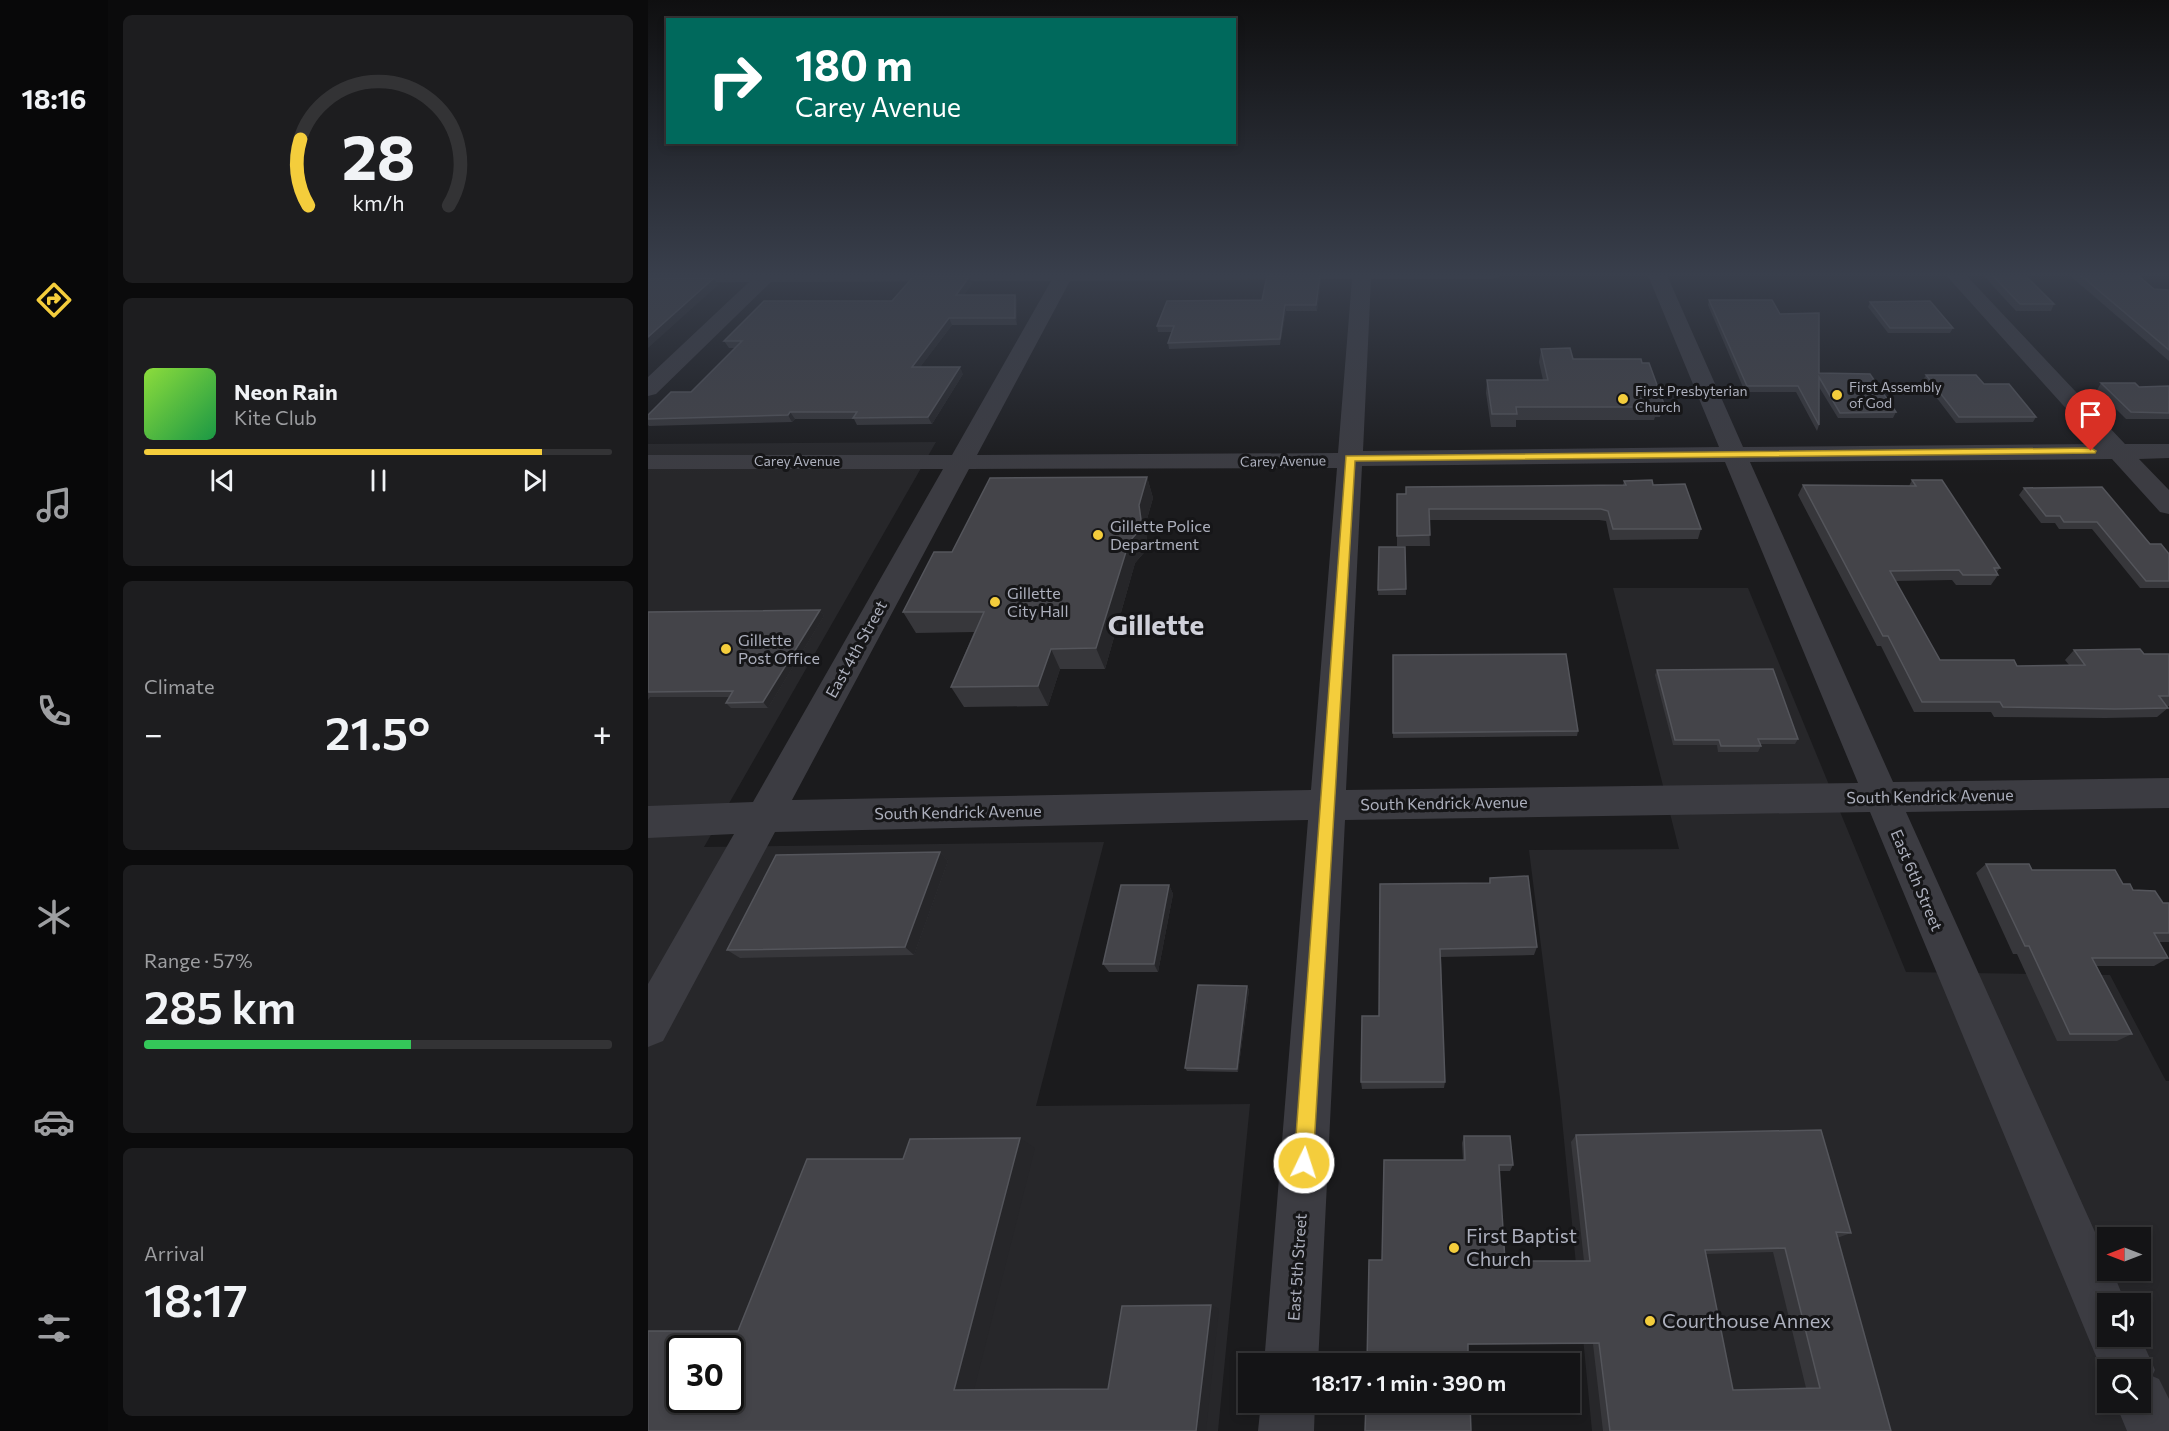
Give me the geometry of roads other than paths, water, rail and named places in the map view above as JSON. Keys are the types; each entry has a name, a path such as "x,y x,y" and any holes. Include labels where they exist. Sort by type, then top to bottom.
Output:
{"street":[{"path":"648,389 700,340"},
{"name":"East 4th Street","path":"648,1026 1027,340"},
{"name":"East 5th Street","path":"1292,1353 1358,340"},
{"name":"East 6th Street","path":"1685,340 2097,1297"},
{"path":"2015,340 2169,506"},
{"name":"Carey Avenue","path":"648,462 1299,462 1350,458 2169,451"},
{"name":"South Kendrick Avenue","path":"648,822 1327,806 2169,792"},
{"path":"1286,1431 1287,1413"},
{"path":"2147,1413 2155,1431"}],"place":[{"name":"First Assembly of God","path":"1837,395"},
{"name":"First Presbyterian Church","path":"1623,399"},
{"name":"Gillette Police Department","path":"1098,535"},
{"name":"Gillette City Hall","path":"995,602"},
{"name":"Gillette Post Office","path":"726,649"},
{"name":"First Baptist Church","path":"1454,1248"},
{"name":"Courthouse Annex","path":"1650,1321"}],"district":[{"name":"Gillette","path":"1156,625"}]}
